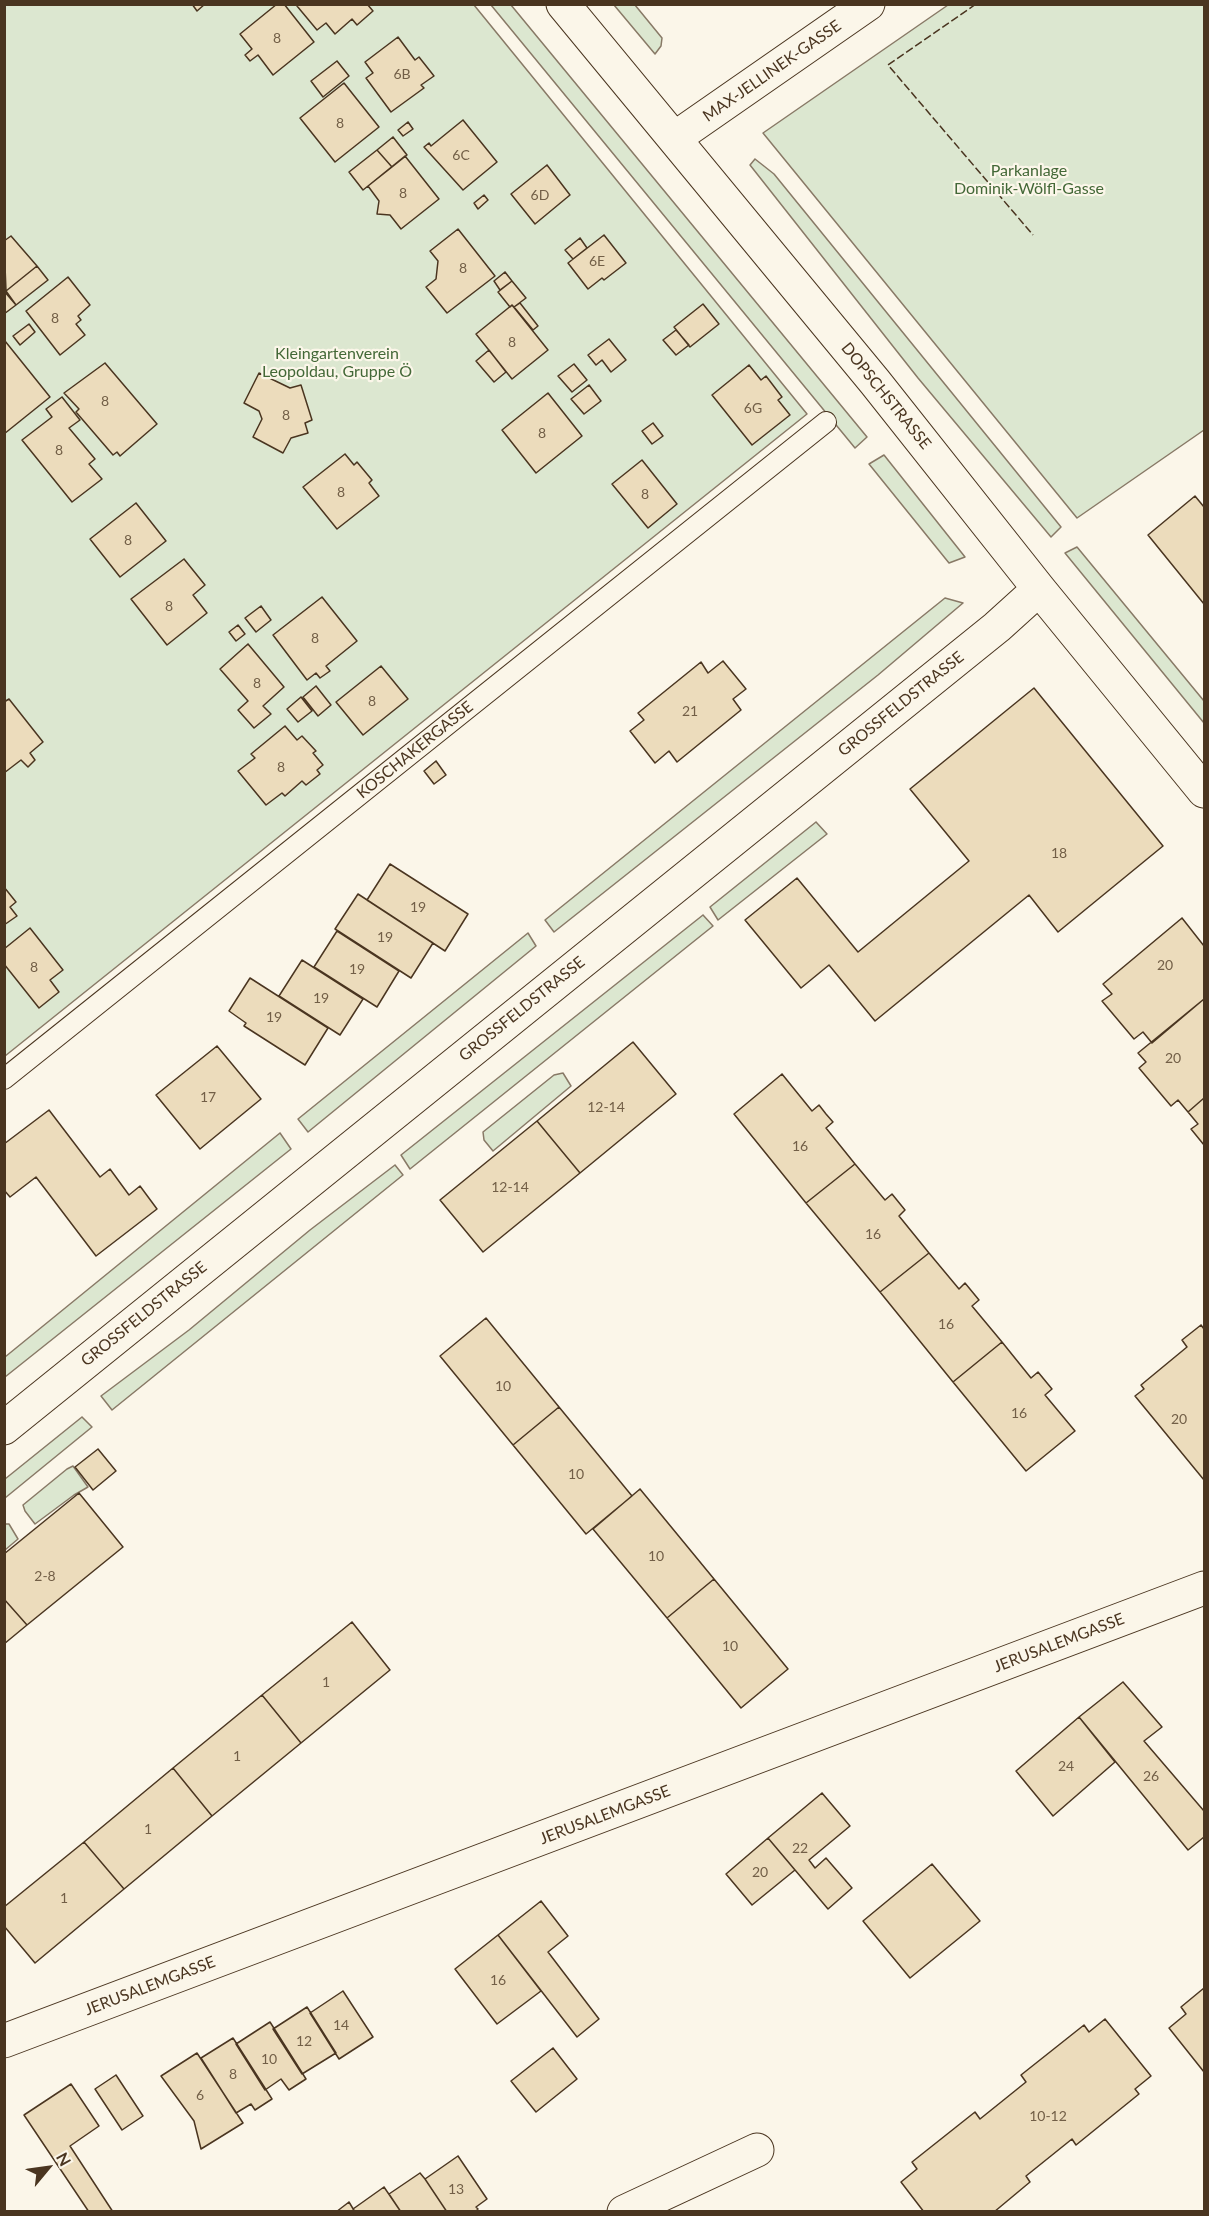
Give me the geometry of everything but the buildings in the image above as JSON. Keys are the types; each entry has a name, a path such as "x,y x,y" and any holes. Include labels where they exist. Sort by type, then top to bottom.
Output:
{"street":[{"name":"DOPSCHSTRASSE","path":"563,4 875,382 1039,589 1204,791"},
{"name":"MAX-JELLINEK-GASSE","path":"675,138 868,4"},
{"name":"GROSSFELDSTRASSE","path":"4,1428 997,627 1039,589"},
{"name":"JERUSALEMGASSE","path":"4,2041 1201,1595"},
{"path":"624,2211 757,2150"}],"lane":[{"name":"KOSCHAKERGASSE","path":"4,1079 826,422"}],"green space":[{"name":"Kleingartenverein Leopoldau, Gruppe Ö","path":"5,5 474,5 807,414 5,1056"},
{"path":"491,5 511,5 867,437 855,448"},
{"path":"614,5 635,5 662,38 661,46 655,54"},
{"name":"Parkanlage Dominik-Wölfl-Gasse","path":"948,5 1204,5 1204,430 1077,518 763,133"},
{"path":"755,159 774,174 1061,527 1051,537 918,378 750,165"},
{"path":"884,455 965,557 949,563 869,464"},
{"path":"1077,547 1204,701 1204,723 1065,553"},
{"path":"945,598 963,603 878,675 554,932 545,920"},
{"path":"816,822 827,834 718,920 710,907"},
{"path":"703,915 713,926 410,1169 401,1155"},
{"path":"528,933 536,946 308,1132 298,1119"},
{"path":"563,1073 571,1086 493,1151 484,1140 483,1132 554,1075"},
{"path":"280,1133 291,1149 5,1377 5,1357"},
{"path":"395,1165 403,1175 112,1410 101,1396 189,1330 310,1230"},
{"path":"82,1417 92,1427 5,1498 5,1479"},
{"path":"73,1466 88,1487 35,1524 23,1505"},
{"path":"5,1524 9,1524 18,1539 5,1550"}],"fence":[{"path":"976,4 888,65 1033,235"}]}
